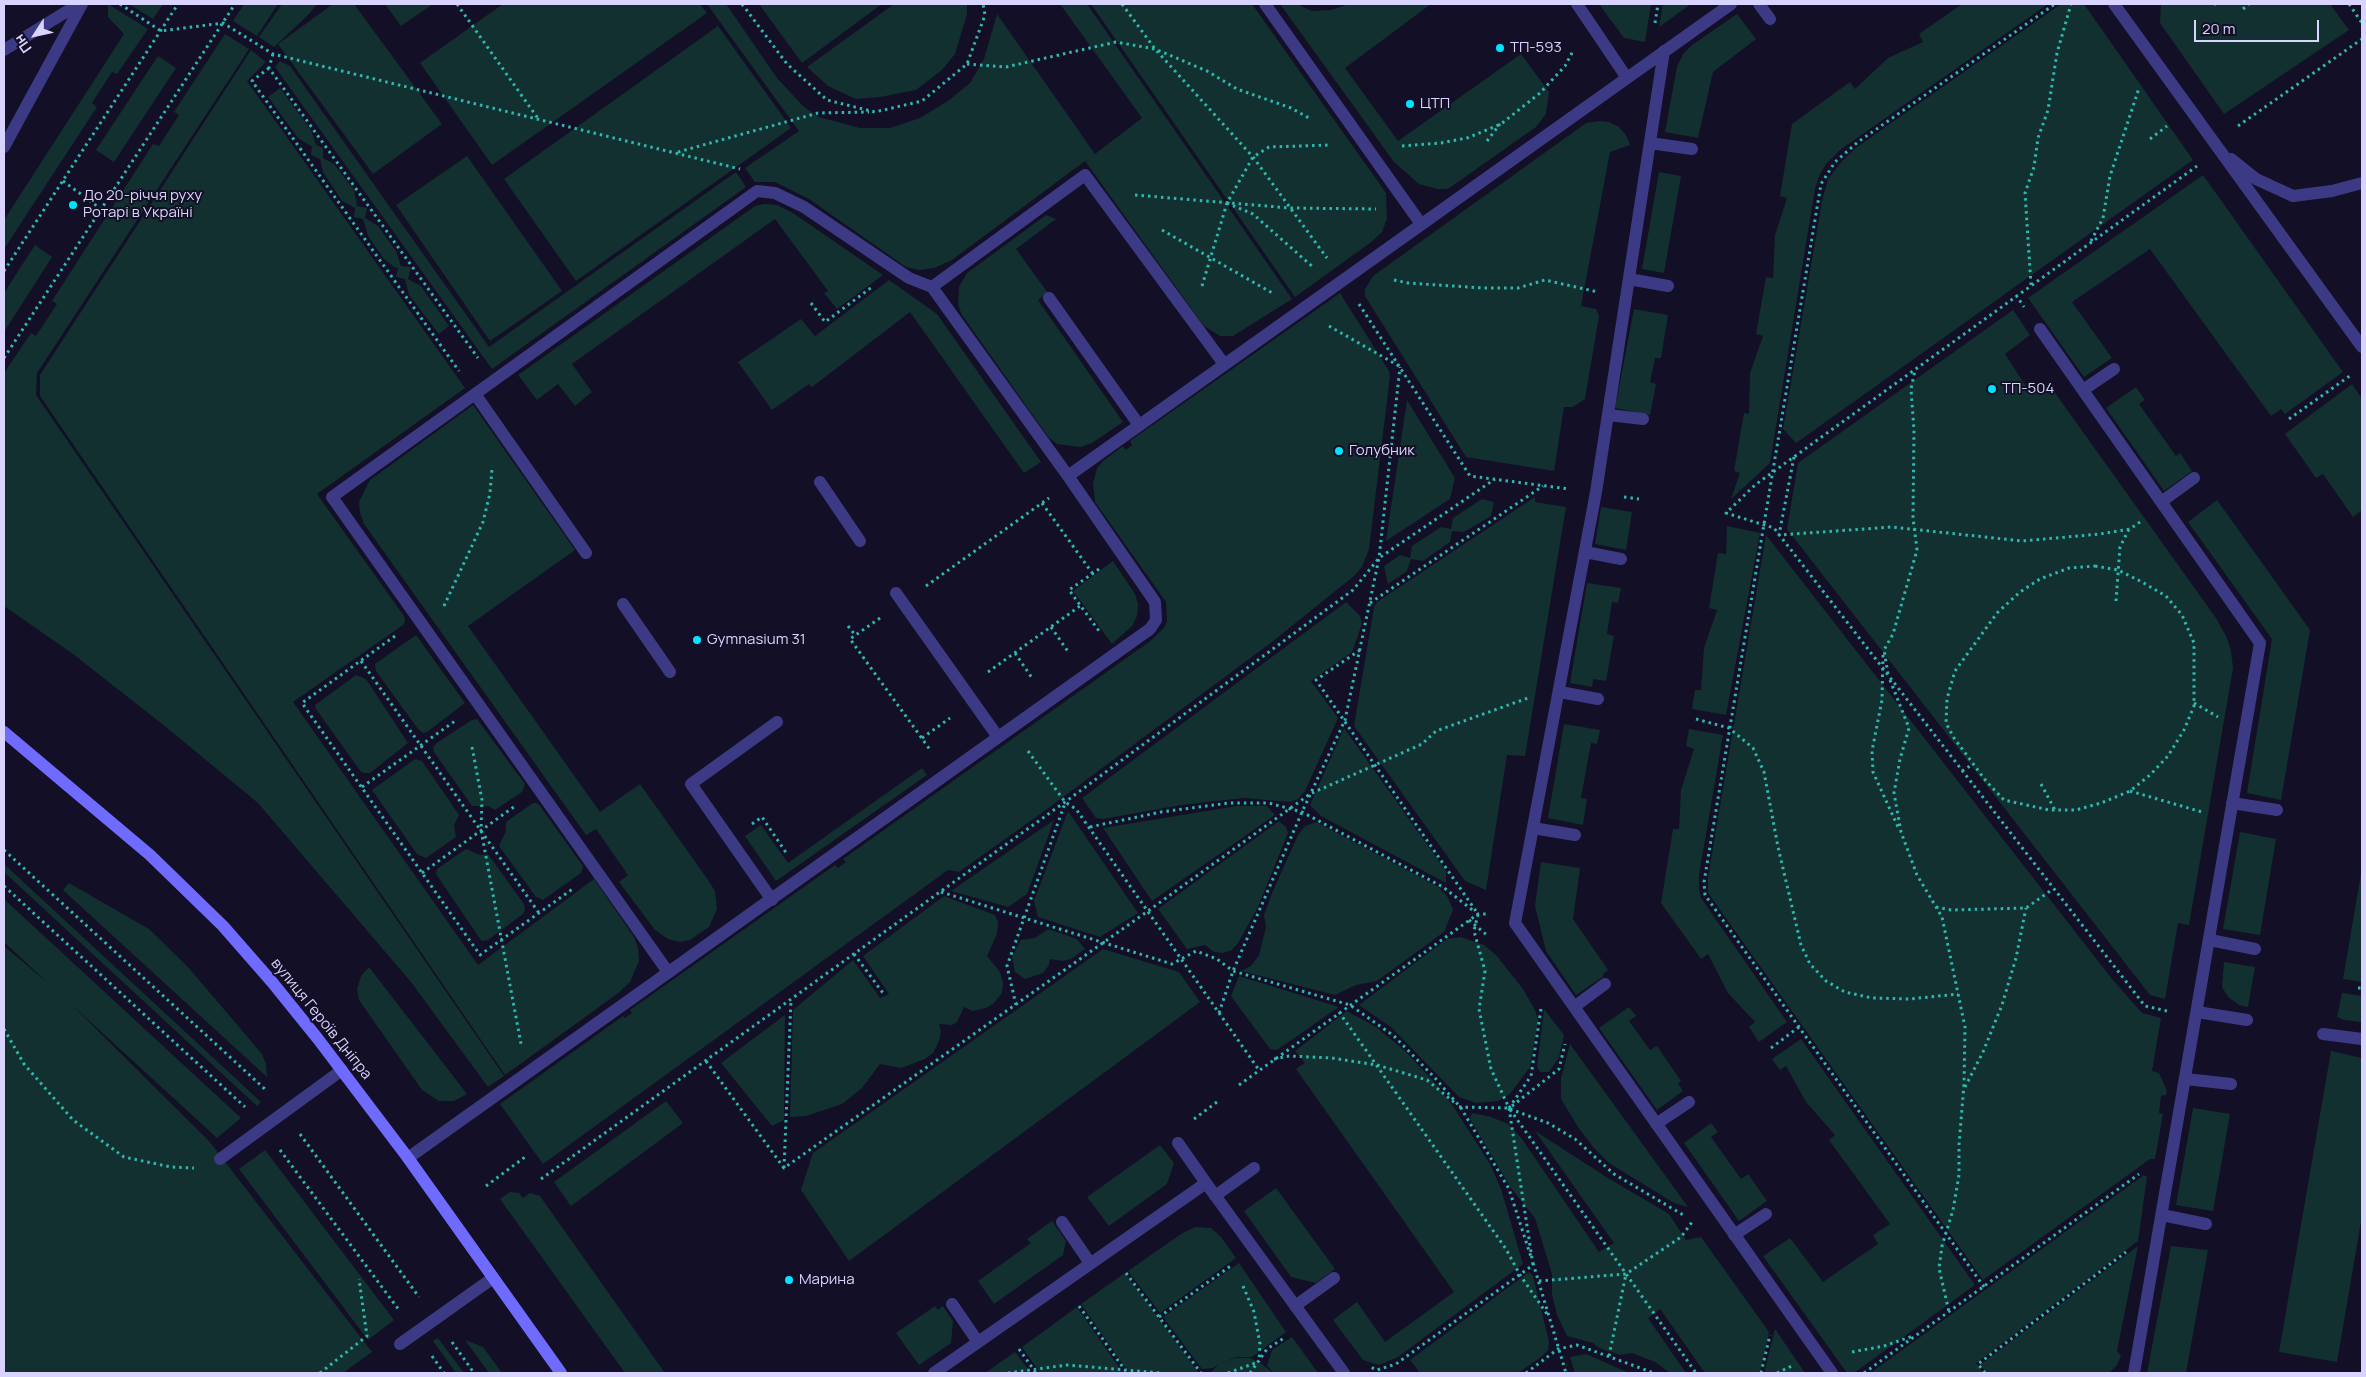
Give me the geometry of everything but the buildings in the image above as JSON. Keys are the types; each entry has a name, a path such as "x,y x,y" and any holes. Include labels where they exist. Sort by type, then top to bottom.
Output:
{"main road":[{"name":"вулиця Героїв Дніпра","path":"4,732 128,836 205,908 272,982 342,1070 408,1158 561,1373"}],"lane":[{"path":"4,50 80,4"},
{"path":"4,147 80,4"},
{"path":"1265,4 1421,224"},
{"path":"1577,4 1627,78"},
{"path":"1068,476 1731,4"},
{"path":"1759,4 1770,18"},
{"path":"2116,4 2362,347"},
{"path":"1664,51 1596,492 1515,923 1832,1373"},
{"path":"1650,143 1692,149"},
{"path":"2219,150 2256,179 2293,196 2332,191 2362,183"},
{"path":"932,287 1085,175 1224,364"},
{"path":"408,1158 1150,629 1156,620 1155,602 1068,476 932,287 909,278 804,207 775,193 757,192 332,497 668,972"},
{"path":"1629,279 1668,286"},
{"path":"1049,298 1139,425"},
{"path":"2040,330 2260,642 2198,1012 2134,1373"},
{"path":"2083,390 2114,369"},
{"path":"475,394 586,552"},
{"path":"1608,415 1643,419"},
{"path":"2161,502 2194,478"},
{"path":"820,482 860,541"},
{"path":"1585,552 1621,559"},
{"path":"900,597 998,738"},
{"path":"623,604 670,672"},
{"path":"1558,696 1598,699"},
{"path":"772,900 691,784 777,722"},
{"path":"2232,803 2277,810"},
{"path":"1533,828 1574,835"},
{"path":"2210,940 2255,949"},
{"path":"1574,1007 1605,984"},
{"path":"2198,1012 2247,1020"},
{"path":"2324,1034 2362,1039"},
{"path":"220,1159 342,1070"},
{"path":"2186,1079 2231,1084"},
{"path":"1656,1124 1689,1102"},
{"path":"1178,1143 1344,1373"},
{"path":"1215,1196 1254,1168"},
{"path":"934,1373 1206,1183"},
{"path":"1734,1235 1766,1214"},
{"path":"2162,1215 2206,1224"},
{"path":"1062,1222 1090,1264"},
{"path":"400,1344 493,1278"},
{"path":"1295,1306 1334,1278"},
{"path":"952,1304 978,1342"}],"path":[{"path":"120,4 161,31 223,23 273,54 740,169"},
{"path":"4,271 178,4"},
{"path":"4,358 235,4"},
{"path":"457,4 539,120"},
{"path":"742,4 786,64 827,100 875,112"},
{"path":"676,153 818,113 875,112 922,101 967,64 985,15 983,4"},
{"path":"1122,4 1155,49 1253,157 1343,280 1470,476 1638,499"},
{"path":"1984,1286 1705,895 1704,882 1821,184 1835,162 1858,142 2055,4"},
{"path":"2031,285 2025,193 2034,167 2038,138 2048,110 2056,53 2070,4"},
{"path":"2242,9 2250,4"},
{"path":"2349,4 2362,23"},
{"path":"2198,1012 2167,1011 2145,1006 1774,528 1726,513 1754,485 2219,150 2229,132 2362,39"},
{"path":"967,64 1006,67 1116,42 1155,49 1207,71 1238,89 1291,108 1318,122"},
{"path":"1191,319 1212,258 1227,203 1253,157 1269,147 1322,146 1374,138 1400,146 1441,143 1467,138 1501,124 1540,93 1565,66 1574,50"},
{"path":"273,54 269,68 252,81 475,394"},
{"path":"269,68 494,380"},
{"path":"2091,242 2103,218 2110,176 2142,80"},
{"path":"2150,139 2172,123"},
{"path":"63,181 101,208"},
{"path":"1097,192 1290,208 1411,210"},
{"path":"1160,229 1400,366"},
{"path":"811,303 825,322 897,269"},
{"path":"1219,1013 1233,971 1344,720 1379,558 1400,366"},
{"path":"1915,369 1911,389 1914,430 1914,528 1917,550 1893,634 1884,650 1882,700 1872,751 1873,772 1917,875 1942,917 1965,1027 1964,1090 1959,1175 1953,1210 1942,1246 1938,1268 1949,1312"},
{"path":"2288,419 2351,375"},
{"path":"1779,535 1794,457"},
{"path":"946,774 850,639 856,636 900,597 1062,489 1068,476"},
{"path":"541,1179 1065,802 1353,590 1379,558 1495,479"},
{"path":"1369,604 1544,485"},
{"path":"1042,503 1093,574"},
{"path":"2116,601 2120,547 2130,529 2142,520"},
{"path":"1779,535 1892,527 1914,528 2022,542 2130,529"},
{"path":"1103,636 1069,590 1105,565"},
{"path":"2095,566 2118,570 2166,596 2182,615 2194,643 2194,702 2184,730 2168,756 2150,775 2130,791 2101,803 2076,810 2056,810 2004,800 1973,764 1946,723 1947,699 1955,671 1972,644 1997,613 2020,592 2040,579 2069,568 2095,566"},
{"path":"964,689 1080,606"},
{"path":"419,620 302,703 480,955 597,871"},
{"path":"848,626 856,636"},
{"path":"1051,627 1073,658"},
{"path":"1360,650 1316,680 1478,914 1474,931 1485,971 1479,1009 1491,1069 1509,1108 1696,1373"},
{"path":"1884,650 1888,676 1909,728 1900,759 1894,793 1900,832"},
{"path":"1015,653 1036,683"},
{"path":"361,660 539,912"},
{"path":"784,1168 1104,943 1310,794 1422,744 1436,731 1526,698 1558,696"},
{"path":"922,738 973,702"},
{"path":"2194,702 2222,720"},
{"path":"362,787 479,704"},
{"path":"1696,719 1730,728 1753,748 1764,772 1778,847 1801,945 1810,964 1826,981 1845,992 1872,998 1910,999 1958,994"},
{"path":"1962,771 1973,764"},
{"path":"2041,784 2056,810"},
{"path":"422,873 538,789"},
{"path":"2130,791 2191,810 2207,813"},
{"path":"1065,802 1076,809 1090,828 1258,1070"},
{"path":"1016,1005 1007,966 1065,802"},
{"path":"1090,828 1161,812 1229,803 1269,803 1302,812 1443,887 1478,914"},
{"path":"730,840 762,818 790,858"},
{"path":"4,850 268,1092"},
{"path":"4,886 250,1112"},
{"path":"1936,907 1951,910 2026,908 2053,889"},
{"path":"940,892 1172,964 1196,951 1217,959 1233,971 1350,1004 1394,1036 1435,1078 1460,1108 1509,1189 1566,1373"},
{"path":"1964,1090 1983,1052 2002,1004 2016,958 2026,908"},
{"path":"1240,1085 1258,1070 1478,914 1486,913 1515,923"},
{"path":"854,954 883,993"},
{"path":"784,1168 791,999"},
{"path":"1533,1265 1509,1108 1531,1076 1542,1003"},
{"path":"1339,1012 1506,1249 1520,1275 1549,1317"},
{"path":"1771,1048 1800,1027"},
{"path":"4,1030 24,1064 73,1120 124,1157 171,1167 201,1168 220,1159"},
{"path":"1509,1108 1560,1069 1566,1040"},
{"path":"1274,1059 1289,1056 1332,1058 1377,1065 1427,1080 1460,1108 1509,1108 1548,1123 1574,1139 1614,1174 1692,1222"},
{"path":"706,1061 784,1168"},
{"path":"297,1130 420,1298"},
{"path":"274,1142 402,1315"},
{"path":"1864,1373 2174,1149"},
{"path":"486,1186 525,1157"},
{"path":"1539,1281 1626,1274 1681,1237 1692,1222 1720,1216"},
{"path":"1985,1373 1978,1364 2129,1250"},
{"path":"1159,1317 1235,1263 1237,1269"},
{"path":"1368,1366 1377,1370 1396,1364 1533,1265"},
{"path":"1123,1268 1201,1373"},
{"path":"1609,1356 1626,1274"},
{"path":"320,1373 367,1336 360,1279"},
{"path":"1243,1284 1254,1312 1260,1344 1259,1362"},
{"path":"1075,1302 1126,1372"},
{"path":"1250,1373 1267,1349 1288,1335"},
{"path":"447,1336 474,1373"},
{"path":"1526,1373 1558,1349 1577,1345 1654,1373"},
{"path":"430,1354 444,1373"},
{"path":"1228,1373 1259,1362"},
{"path":"1008,1373 1067,1365 1126,1372 1161,1373"}],"green space":[{"path":"108,4 148,29 117,74 112,72 92,103 97,107 4,249 4,220 124,34 108,17"},
{"path":"129,4 163,4 153,19"},
{"path":"244,4 278,4 257,36 233,21"},
{"path":"282,4 317,4 274,47 259,37"},
{"path":"333,4 354,4 442,124 373,174 278,44"},
{"path":"385,4 433,4 401,26"},
{"path":"503,4 700,4 707,13 492,165 420,63"},
{"path":"707,4 726,4 777,78 804,107 819,117 860,128 890,128 920,118 948,101 970,83 984,59 997,14 1095,154 1142,118 1060,4 1087,4 1292,299 1233,336 1220,336 1204,326 1085,161 952,260 934,268 919,270 906,267 809,199 775,182 755,182 745,168 799,131"},
{"path":"759,4 882,4 802,63"},
{"path":"894,4 967,4 967,14 955,54 942,70 916,90 880,97 856,99 828,86 807,67"},
{"path":"1091,4 1252,4 1386,193 1387,219 1382,232 1370,243 1295,297"},
{"path":"1280,4 1297,4 1312,11 1331,10 1349,4 1431,4 1345,68 1398,141 1521,54 1549,92 1546,114 1536,127 1448,189 1437,189 1419,184 1394,162"},
{"path":"1599,4 1651,4 1645,42 1624,38"},
{"path":"1663,4 1691,4 1659,27"},
{"path":"1962,4 2048,4 1840,150 1826,164 1819,176 1815,189 1770,463 1731,499 1740,473 1734,471 1744,413 1749,414 1750,373 1763,336 1756,334 1766,277 1773,278 1775,235 1787,198 1780,196 1792,124 1850,82 1855,89 1888,58 1923,42 1919,34"},
{"path":"2061,4 2084,4 2193,160 1796,443 1783,429 1822,201 1828,179 1842,161 1857,147"},
{"path":"2161,4 2330,4 2349,30 2224,114 2160,23"},
{"path":"1737,14 1756,39 1713,72 1698,138 1665,132 1677,67 1683,54 1692,45"},
{"path":"718,26 791,128 576,281 504,179"},
{"path":"225,34 249,49 37,373 36,395 504,1076 488,1087 411,982 258,803 73,654 4,606 4,373 31,333 36,336 57,304 52,301 153,144 159,146 179,115 174,112"},
{"path":"251,50 266,62 247,81 465,388 317,494 404,616 405,621 403,625 293,702 478,965 594,879 634,937 638,948 639,961 630,982 617,994 505,1075 40,396 40,375"},
{"path":"158,56 176,68 114,162 96,150"},
{"path":"280,61 290,66 489,347 736,172 746,187 492,369 275,67"},
{"path":"280,88 311,130 316,145 323,148 323,158 334,164 354,190 357,206 367,208 365,218 378,226 396,251 401,266 411,267 408,279 421,286 449,326 439,334 409,295 405,279 396,277 398,268 383,258 368,236 363,219 354,217 355,208 342,201 323,172 320,159 311,155 312,147 298,138 268,97"},
{"path":"1609,122 1619,127 1626,135 1630,145 1610,152 1581,306 1596,309 1599,316 1585,399 1573,407 1564,407 1554,471 1466,457 1365,296 1365,289 1373,276 1586,123"},
{"path":"467,156 562,291 490,341 396,205"},
{"path":"1659,172 1681,176 1664,273 1642,269"},
{"path":"2203,175 2343,372 2285,414 2281,409 2271,416 2150,249 2072,302 2112,358 2084,377 2028,298"},
{"path":"764,204 777,205 793,213 883,275 837,309 824,293 828,291 775,219 572,364 592,392 575,406 558,384 537,400 518,375 755,206"},
{"path":"1046,215 1056,219 1016,249 1048,293 1038,300 1123,422 1092,443 1080,447 1057,444 1049,438 962,315 958,305 959,287 967,273"},
{"path":"35,245 52,257 4,332 4,293"},
{"path":"889,280 937,314 1041,462 1024,473 910,312 812,387 809,384 772,410 738,362 801,319 815,336"},
{"path":"1340,293 1389,371 1390,376 1369,549 1362,567 1354,576 1272,642 1043,812 959,872 948,870 543,1164 500,1104 623,1016 625,1018 632,1013 630,1010 835,865 838,868 846,862 843,859 1149,642 1164,628 1167,621 1166,602 1095,502 1093,484 1097,468 1123,446 1126,450 1132,445 1130,441"},
{"path":"1634,309 1668,315 1661,358 1655,358 1650,382 1656,384 1650,415 1615,408"},
{"path":"2013,310 2030,335 2005,354 2029,391 2040,389 2053,390 2216,618 2227,638 2231,651 2233,668 2189,925 2178,923 2165,999 2150,995 1787,529 1798,463"},
{"path":"2352,384 2362,399 2362,510 2353,517 2323,474 2316,478 2285,434"},
{"path":"2136,387 2145,400 2139,404 2176,456 2180,453 2192,471 2164,491 2106,408"},
{"path":"1407,400 1455,478 1450,499 1386,541"},
{"path":"473,405 575,550 468,626 600,812 640,784 706,877 715,891 717,909 709,927 690,940 680,942 668,939 655,930 619,882 628,875 596,829 586,835 364,524 359,502 370,480"},
{"path":"1535,497 1535,502 1566,507 1525,756 1507,755 1486,890 1465,881 1354,726 1374,607 1377,602"},
{"path":"1482,499 1494,502 1491,516 1464,532 1452,531 1450,542 1423,561 1411,559 1407,571 1388,584 1384,566 1400,555 1410,558 1412,546 1441,527 1451,529 1453,518"},
{"path":"2217,500 2310,630 2281,800 2247,793 2272,639 2188,522"},
{"path":"1601,507 1632,512 1626,550 1595,544"},
{"path":"1727,526 1760,533 1726,715 1692,709 1695,690 1701,690 1704,648 1717,610 1709,608 1718,553 1726,554"},
{"path":"1766,535 2112,979 2142,1013 2161,1018 2152,1071 2159,1073 2167,1091 2166,1095 2161,1096 2159,1113 2163,1114 2155,1159 2150,1159 1983,1280 1708,893 1708,877"},
{"path":"1113,561 1135,594 1138,604 1137,616 1132,626 1112,644 1073,591"},
{"path":"1587,583 1621,588 1618,603 1612,602 1607,634 1614,636 1606,681 1593,679 1592,687 1570,683"},
{"path":"1346,602 1360,616 1362,624 1352,652 1311,681 1338,718 1305,791 1298,799 1291,802 1244,798 1181,805 1103,819 1096,818 1082,798"},
{"path":"416,635 465,703 427,732 423,733 418,729 376,671 375,664"},
{"path":"356,675 366,679 408,743 370,773 361,772 315,705"},
{"path":"477,719 525,784 522,792 495,810 488,806 472,806 434,752 433,747 472,720"},
{"path":"1564,724 1600,730 1597,744 1591,743 1581,798 1587,799 1583,825 1548,818"},
{"path":"1344,728 1446,871 1446,883 1321,816 1310,805"},
{"path":"1689,729 1723,735 1699,875 1699,888 1701,898 1787,1022 1759,1042 1749,1027 1755,1022 1728,993 1708,954 1701,959 1661,903 1673,829 1679,829 1681,790 1694,749 1686,746"},
{"path":"415,759 422,761 459,815 454,825 456,837 426,858 417,854 372,790"},
{"path":"922,768 927,775 776,881 745,836 761,825 788,863"},
{"path":"533,803 537,803 540,806 583,866 581,873 543,900 536,897 499,846 506,831 506,822"},
{"path":"1237,806 1267,806 1275,815 1152,901 1103,828"},
{"path":"1068,811 1138,913 1100,937 1038,917 1034,901"},
{"path":"1054,820 1027,894 1008,907 951,891"},
{"path":"1279,821 1286,827 1288,833 1258,907 1238,943 1232,950 1223,953 1214,952 1205,945 1187,949 1158,909"},
{"path":"1316,822 1437,886 1447,896 1453,910 1444,932 1377,981 1356,985 1335,995 1241,971 1251,966 1259,955 1266,927 1264,915 1298,835 1305,826"},
{"path":"2240,832 2276,839 2260,935 2223,929"},
{"path":"466,849 480,855 488,854 524,904 525,910 523,914 488,940 482,941 478,936 436,874 437,869"},
{"path":"1541,862 1580,868 1573,919 1608,970 1603,974 1604,976 1576,995 1546,951 1535,906"},
{"path":"4,864 261,1102 257,1106 4,872"},
{"path":"2362,868 2362,982 2343,979"},
{"path":"69,883 149,929 188,967 262,1054 266,1064 267,1077 63,890"},
{"path":"944,896 995,915 998,922 997,934 987,956 1000,972 1003,983 1002,993 993,1004 986,1008 972,1011 964,1007 957,1022 952,1025 939,1024 941,1031 939,1041 933,1053 925,1059 901,1068 880,1064 862,1088 842,1104 806,1116 790,1117 793,1010 853,960 880,998 889,994 863,956"},
{"path":"4,899 241,1118 217,1138 72,1005 209,1141 372,1352 343,1373 4,1373 4,946 49,984 4,942"},
{"path":"1048,929 1077,939 1085,949 1071,959 1063,961 1050,959 1049,965 1043,973 1025,979 1015,972 1012,957 1021,940 1035,938"},
{"path":"1461,937 1484,945 1496,955 1523,989 1535,1010 1538,1020 1530,1067 1510,1094 1498,1101 1476,1103 1459,1097 1392,1028 1359,1005 1447,939"},
{"path":"1103,949 1179,972 1200,1002 849,1261 801,1190 813,1153"},
{"path":"2224,962 2255,967 2248,1007 2239,1005 2228,997 2222,987"},
{"path":"369,967 467,1094 454,1101 439,1101 422,1090 359,1000 357,989 361,976"},
{"path":"1239,976 1339,1007 1277,1050 1270,1049 1231,996"},
{"path":"2342,993 2362,996 2362,1022 2344,1020 2337,1017"},
{"path":"1629,1007 1636,1016 1629,1021 1650,1050 1657,1046 1681,1081 1678,1084 1683,1091 1657,1110 1599,1028"},
{"path":"1544,1009 1564,1035 1559,1057 1549,1072 1540,1072 1537,1067"},
{"path":"1347,1011 1376,1027 1404,1050 1436,1084 1453,1106 1490,1164 1501,1189 1523,1264 1398,1357 1379,1365 1363,1360 1333,1320 1357,1302 1385,1342 1454,1292 1296,1069 1305,1063 1295,1051"},
{"path":"785,1015 784,1120 772,1126 721,1063"},
{"path":"1801,1039 1975,1285 1854,1373 1847,1373 1763,1256 1790,1238 1823,1282 1878,1244 1873,1235 1890,1224 1829,1140 1835,1135 1806,1102 1786,1066 1780,1070 1772,1059"},
{"path":"1570,1044 1688,1207 1674,1203 1609,1163 1593,1147 1578,1127 1561,1099 1561,1078"},
{"path":"2331,1051 2362,1058 2362,1216 2337,1362 2279,1352"},
{"path":"666,1101 683,1123 571,1206 554,1182"},
{"path":"2193,1108 2230,1114 2213,1211 2176,1205"},
{"path":"1473,1113 1491,1117 1508,1124 1522,1139 1599,1252 1614,1243 1535,1131 1608,1178 1669,1214 1686,1240 1701,1237 1769,1332 1760,1373 1705,1373 1660,1309 1648,1318 1686,1373 1670,1373 1655,1362 1632,1353 1620,1355 1599,1348 1593,1343 1567,1336 1557,1315 1552,1294 1552,1274 1535,1218 1511,1188 1470,1119"},
{"path":"1711,1123 1718,1132 1711,1137 1741,1179 1748,1174 1767,1201 1739,1221 1684,1143"},
{"path":"1160,1145 1174,1163 1167,1184 1109,1226 1087,1197"},
{"path":"265,1150 394,1320 368,1340 239,1169"},
{"path":"2144,1175 2147,1177 2138,1241 1976,1363 1983,1373 1874,1373 1873,1371"},
{"path":"1276,1188 1335,1269 1316,1283 1291,1277 1244,1211"},
{"path":"510,1192 519,1193 523,1198 530,1193 540,1196 665,1373 625,1373 500,1199"},
{"path":"1052,1221 1066,1241 1063,1255 994,1304 978,1281 1031,1243 1027,1239"},
{"path":"1195,1227 1211,1228 1221,1237 1236,1258 1160,1313 1128,1271 1181,1234"},
{"path":"2138,1246 2117,1351 2121,1356 2117,1365 2109,1373 1987,1373 1980,1365"},
{"path":"2171,1246 2208,1250 2186,1373 2147,1373"},
{"path":"1239,1263 1286,1332 1252,1357 1236,1357 1220,1364 1235,1358 1250,1358 1262,1364 1273,1373 1210,1373 1219,1364 1213,1368 1202,1369 1163,1317"},
{"path":"1529,1272 1533,1276 1549,1342 1548,1350 1541,1357 1518,1373 1420,1373 1410,1360"},
{"path":"1125,1273 1199,1373 1129,1373 1081,1304"},
{"path":"935,1306 938,1310 943,1306 953,1321 951,1343 919,1365 896,1333"},
{"path":"1077,1307 1123,1373 1040,1373 1022,1347"},
{"path":"1775,1329 1805,1373 1764,1373"},
{"path":"1292,1337 1318,1373 1274,1373 1267,1366 1272,1350"},
{"path":"438,1338 464,1373 456,1373 433,1341"},
{"path":"465,1340 483,1347 502,1373 489,1373"},
{"path":"1015,1352 1031,1373 985,1373"},
{"path":"1586,1354 1629,1373 1575,1373 1570,1357"}],"place":[{"name":"ТП-593","path":"1500,48"},
{"name":"ЦТП","path":"1410,104"},
{"name":"До 20-річчя руху Ротарі в Україні","path":"73,205"},
{"name":"ТП-504","path":"1992,389"},
{"name":"Голубник","path":"1339,451"},
{"name":"Gymnasium 31","path":"697,640"},
{"name":"Марина","path":"789,1280"}]}
